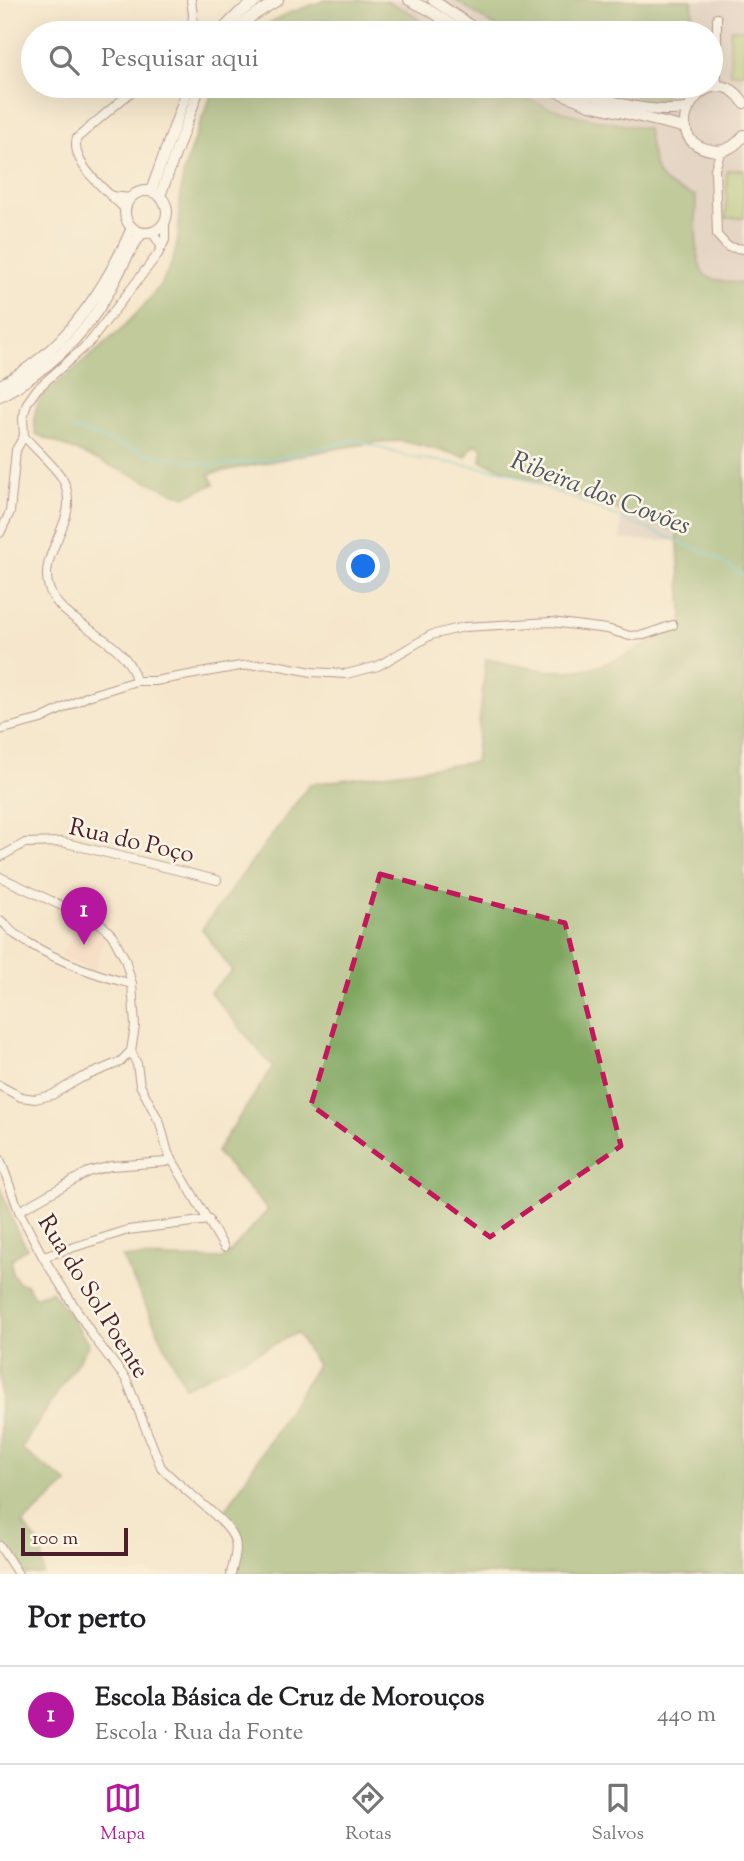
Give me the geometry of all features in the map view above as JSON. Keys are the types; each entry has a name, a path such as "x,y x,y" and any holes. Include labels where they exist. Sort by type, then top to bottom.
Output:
{"street":[{"path":"191,0 192,21"},
{"path":"231,21 258,0"},
{"path":"245,21 278,0"},
{"path":"410,0 446,21"},
{"path":"433,0 464,21"},
{"path":"723,89 731,91 744,103"},
{"path":"124,98 76,138 74,146 98,184 125,209"},
{"path":"156,193 185,98"},
{"path":"156,193 195,98"},
{"path":"573,98 590,105 686,128"},
{"path":"599,98 634,107 668,111 686,109"},
{"path":"692,98 686,109 686,128 691,138 708,149 722,150 737,144 744,135"},
{"path":"708,149 715,169 717,235 728,247 744,249"},
{"path":"715,169 722,150"},
{"path":"0,533 10,512 16,450 24,436 23,418 27,403 37,389 89,343 162,247 166,236 167,206 156,193 139,192 130,198 125,209 127,222 132,228 147,233 162,247"},
{"path":"111,196 130,198"},
{"path":"0,396 41,370 88,324 147,233 165,223"},
{"path":"0,385 35,363 81,318 132,228"},
{"path":"24,436 62,476 69,493 68,514 47,572 49,589 58,604 124,657 134,670 136,681"},
{"path":"0,730 41,719 88,696 136,681 155,681 240,666 270,664 312,672 346,674 378,666 431,635 464,627 551,622 607,629 630,636 644,635 673,625"},
{"name":"Rua do Poço","path":"0,857 25,843 62,842 217,880"},
{"path":"0,877 101,924 112,935 125,959 132,984 135,1026 131,1051 141,1085 160,1123 166,1147 225,1247"},
{"path":"0,920 15,934 42,950 94,974 132,984"},
{"path":"0,1086 21,1097 35,1100 52,1095 80,1078 120,1062 131,1051"},
{"path":"19,1211 88,1172 166,1162 172,1158"},
{"name":"Rua do Sol Poente","path":"0,1159 19,1211 43,1257 95,1339 126,1379 161,1467 229,1528 235,1541 231,1574"},
{"path":"43,1257 128,1230 209,1220"},
{"path":"0,1546 18,1574"}],"highlighted area":[{"path":"380,874 565,923 621,1146 490,1237 311,1105"}],"shaded area":[{"path":"383,0 744,0 744,542 621,540 625,217 363,98 723,98 723,21 372,21"},
{"path":"79,919 105,935 95,972 61,956"}],"green space":[{"path":"326,0 386,1 408,11 420,21 273,21"},
{"path":"455,0 692,0 693,21 487,21"},
{"path":"730,29 744,29 744,73 730,73"},
{"path":"210,98 526,98 591,119 647,129 654,165 663,180 670,186 696,196 696,238 701,270 713,279 744,283 744,1574 238,1574 240,1544 224,1513 317,1365 297,1333 185,1387 122,1257 224,1259 268,1210 216,1152 273,1067 210,992 232,971 202,929 310,784 475,762 486,659 547,670 582,670 627,655 683,625 677,531 481,461 483,448 474,444 466,457 402,441 328,450 209,474 214,484 184,497 36,434 35,414 42,396 131,320 160,285 170,267 178,236 182,182 196,133"},
{"path":"727,170 744,170 744,218 726,218"},
{"path":"0,1185 15,1227 27,1248 12,1259 12,1272 18,1282 27,1285 34,1297 52,1291 89,1344 21,1449 68,1483 23,1524 42,1548 43,1574 25,1574 0,1537"}],"waterway":[{"name":"Ribeira dos Covões","path":"72,428 149,454 216,466 280,458 356,440 410,457 505,471 710,554 744,576"}],"place":[{"name":"Escola Básica de Cruz de Morouços","path":"84,945"}]}
